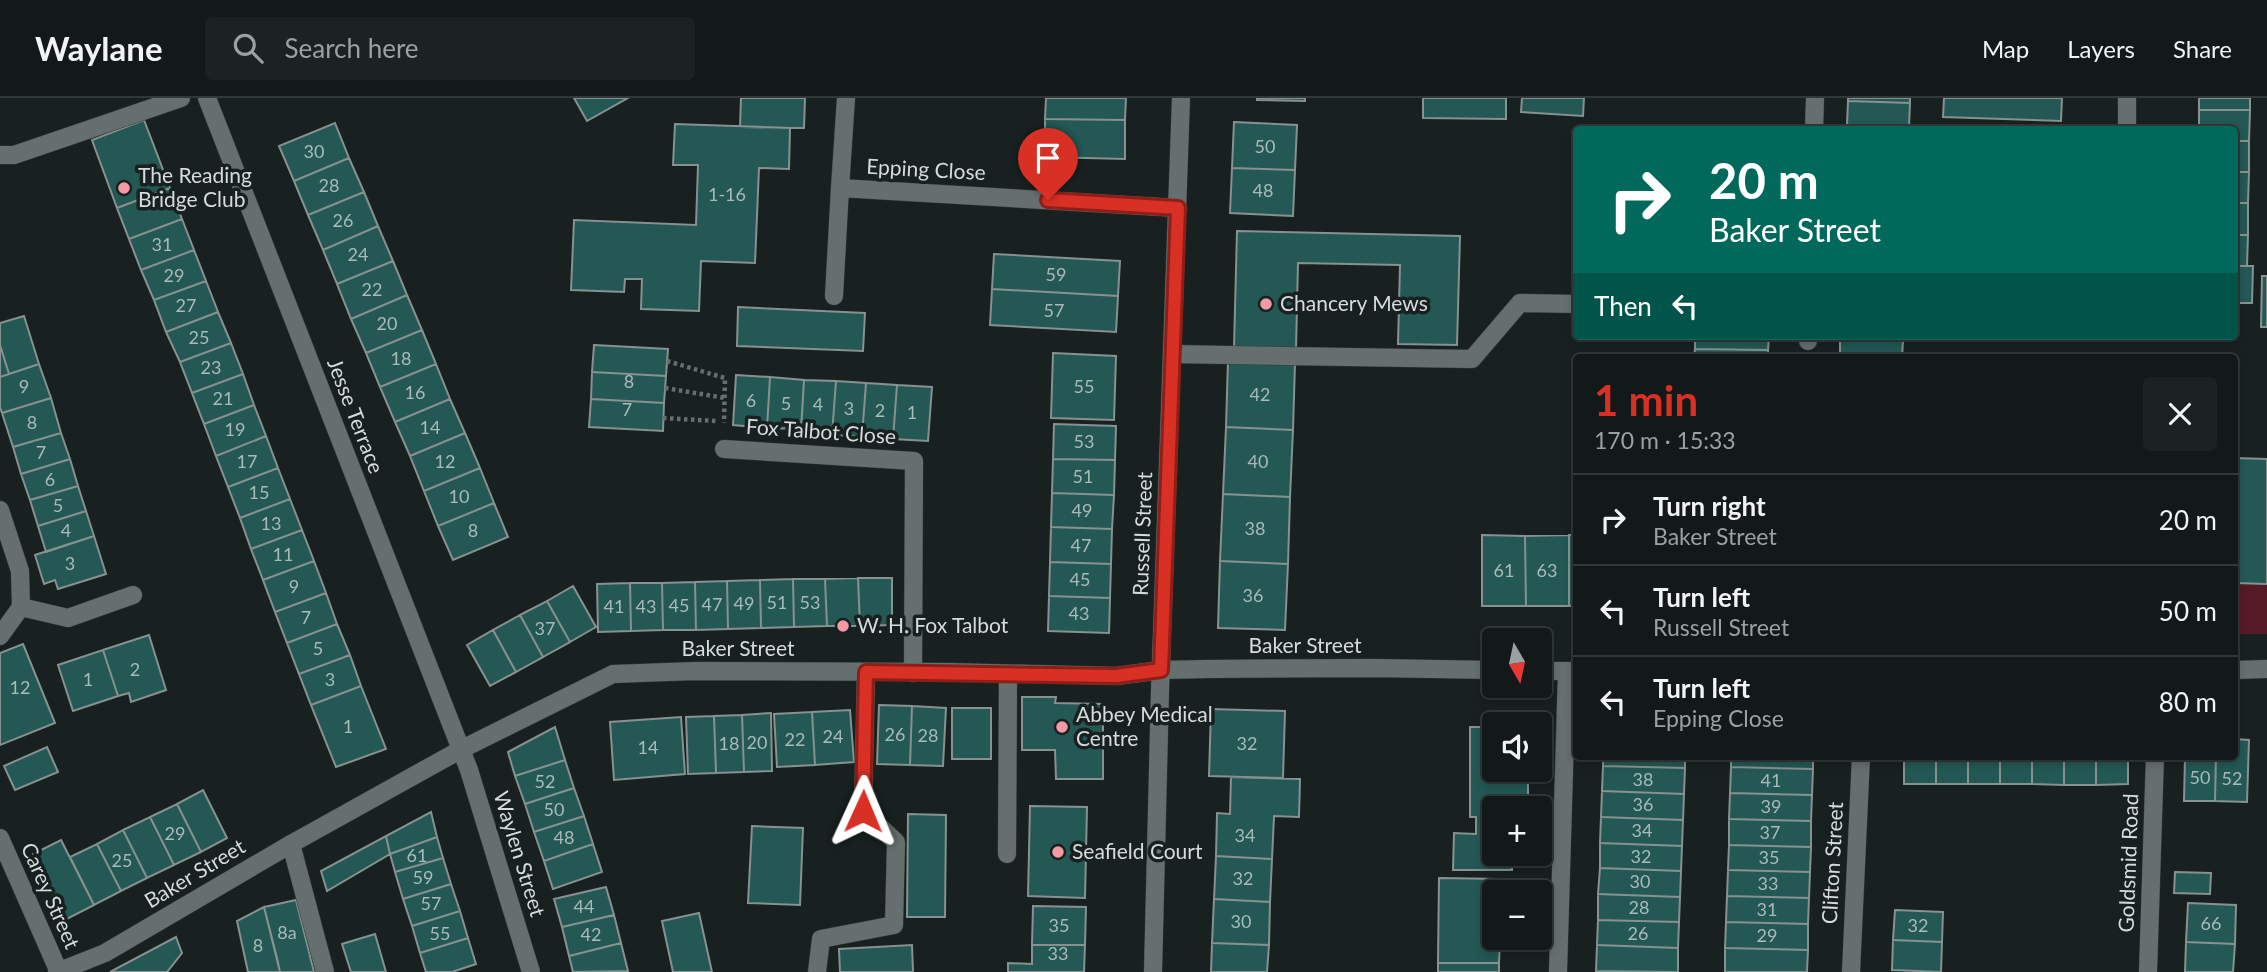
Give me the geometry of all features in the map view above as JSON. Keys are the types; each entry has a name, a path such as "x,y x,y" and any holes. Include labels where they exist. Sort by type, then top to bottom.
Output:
{"street":[{"path":"0,155 14,155 181,98"},
{"name":"Jesse Terrace","path":"207,98 460,750"},
{"name":"Epping Close","path":"834,296 846,98"},
{"name":"Russell Street","path":"1153,972 1181,98"},
{"path":"1814,126 1815,98"},
{"path":"2127,98 2127,126"},
{"name":"Epping Close","path":"840,188 1178,208"},
{"path":"1172,354 1472,359 1520,303 1573,304"},
{"name":"Fox Talbot Close","path":"724,449 914,461 913,673"},
{"path":"0,510 20,571 22,607 0,636"},
{"path":"22,607 68,618 133,595"},
{"path":"2238,670 2267,669"},
{"name":"Baker Street","path":"58,972 105,953 291,844 460,750 613,674 695,671 1116,676 1161,670 1482,670"},
{"path":"1552,671 1572,671 1558,972"},
{"path":"817,972 821,939 894,925 895,842 863,811 866,672"},
{"path":"1007,854 1008,674"},
{"name":"Waylen Street","path":"460,750 469,770 531,972"},
{"name":"Clifton Street","path":"1851,972 1861,760"},
{"name":"Goldsmid Road","path":"2148,972 2155,760"},
{"name":"Carey Street","path":"0,838 58,972"},
{"path":"291,844 325,972"}],"path":[{"path":"667,361 725,378 724,449"},
{"path":"665,388 724,398"},
{"path":"663,418 724,422"}],"shaded area":[{"path":"2238,583 2267,584 2267,634 2238,634"}],"building":[{"path":"574,98 628,98 587,121"},
{"path":"741,98 805,98 804,128 740,127"},
{"path":"1046,98 1126,98 1125,120 1045,119"},
{"path":"1305,98 1305,101 1257,100"},
{"path":"1423,98 1506,98 1506,119 1423,118"},
{"path":"1522,98 1584,98 1583,116 1521,112"},
{"path":"1848,98 1910,98 1910,103 1848,101"},
{"path":"1944,98 2062,98 2061,121 1943,117"},
{"path":"2199,98 2250,98 2250,110 2199,110"},
{"path":"1848,101 1910,103 1909,126 1847,125"},
{"path":"2199,110 2250,110 2249,141 2238,141 2238,126 2199,126"},
{"path":"1045,119 1125,120 1125,159 1045,157"},
{"path":"144,120 170,188 117,208 92,140"},
{"path":"1234,122 1297,125 1295,170 1232,168"},
{"path":"335,123 349,158 294,181 279,146"},
{"path":"675,124 790,128 789,169 759,168 755,263 701,261 699,311 641,309 642,279 625,279 624,292 571,290 574,220 696,225 698,165 673,165"},
{"path":"2238,141 2249,141 2249,172 2238,172"},
{"path":"349,158 364,192 308,215 294,181"},
{"path":"1232,168 1295,170 1293,216 1230,213"},
{"path":"2238,172 2249,172 2248,203 2238,203"},
{"path":"170,188 182,219 129,239 117,208"},
{"path":"364,192 378,226 323,250 308,215"},
{"path":"2238,203 2248,203 2248,235 2238,235"},
{"path":"182,219 194,250 141,270 129,239"},
{"path":"378,226 393,261 337,284 323,250"},
{"name":"Chancery Mews","path":"1237,231 1460,236 1457,345 1398,344 1400,265 1298,263 1296,349 1234,347"},
{"path":"2238,235 2248,235 2247,266 2238,266"},
{"path":"194,250 206,281 154,300 141,270"},
{"path":"994,254 1120,261 1118,296 992,289"},
{"path":"393,261 407,295 351,319 337,284"},
{"path":"2238,266 2253,266 2252,303 2238,303"},
{"path":"2262,276 2267,276 2267,327 2261,327"},
{"path":"206,281 218,312 166,332 154,300"},
{"path":"992,289 1118,296 1116,332 990,325"},
{"path":"407,295 422,330 366,353 351,319"},
{"path":"738,307 865,313 863,351 737,346"},
{"path":"218,312 231,343 180,362 166,332"},
{"path":"24,316 39,364 9,374 0,345 0,323"},
{"path":"422,330 436,364 380,387 366,353"},
{"path":"1695,340 1769,340 1768,350 1695,349"},
{"path":"1840,340 1903,341 1902,354 1840,354"},
{"path":"231,343 243,374 192,393 180,362"},
{"path":"0,345 9,374 0,377"},
{"path":"594,345 668,349 666,376 592,372"},
{"path":"1695,349 1768,350 1768,354 1694,354"},
{"path":"1053,353 1116,356 1114,420 1051,418"},
{"path":"1228,360 1295,363 1293,430 1226,427"},
{"path":"39,364 51,398 2,413 0,377"},
{"path":"436,364 450,399 395,422 380,387"},
{"path":"592,372 666,376 664,403 591,399"},
{"path":"243,374 254,405 204,424 192,393"},
{"path":"736,375 770,377 767,428 733,425"},
{"path":"770,377 804,380 801,429 767,428"},
{"path":"804,380 836,381 832,435 801,433"},
{"path":"836,381 866,383 862,437 832,435"},
{"path":"866,383 897,385 893,439 862,437"},
{"path":"897,385 932,387 928,441 893,439"},
{"path":"51,398 61,433 13,447 2,413"},
{"path":"450,399 465,433 410,456 395,422"},
{"path":"591,399 664,403 663,431 589,427"},
{"path":"254,405 266,436 216,456 204,424"},
{"path":"1054,424 1116,426 1115,460 1053,459"},
{"path":"1226,427 1293,430 1290,497 1223,494"},
{"path":"61,433 70,459 21,474 13,447"},
{"path":"465,433 480,468 424,491 410,456"},
{"path":"266,436 278,468 228,487 216,456"},
{"path":"2238,458 2267,459 2267,584 2238,583"},
{"path":"70,459 78,486 30,500 21,474"},
{"path":"1053,459 1115,460 1114,495 1052,493"},
{"path":"278,468 290,499 240,518 228,487"},
{"path":"480,468 494,503 438,526 424,491"},
{"path":"78,486 86,511 38,526 30,500"},
{"path":"1052,493 1114,495 1112,529 1051,527"},
{"path":"1223,494 1290,497 1288,564 1220,561"},
{"path":"290,499 302,530 251,549 240,518"},
{"path":"494,503 508,537 453,560 438,526"},
{"path":"86,511 94,536 46,552 38,526"},
{"path":"1051,527 1112,529 1111,564 1050,562"},
{"path":"302,530 314,561 263,580 251,549"},
{"path":"1482,535 1525,536 1526,606 1482,606"},
{"path":"1569,535 1573,535 1573,606 1569,606"},
{"path":"1569,535 1569,606 1526,606 1525,536"},
{"path":"94,536 106,574 58,589 55,580 44,584 35,555"},
{"path":"314,561 326,593 275,612 263,580"},
{"path":"1220,561 1288,564 1285,630 1218,628"},
{"path":"1050,562 1111,564 1110,598 1049,596"},
{"path":"858,578 892,578 892,625 860,626"},
{"path":"858,578 860,626 827,626 825,579"},
{"path":"793,579 825,579 827,626 794,627"},
{"path":"793,579 794,627 761,628 760,580"},
{"path":"760,580 761,628 728,629 727,581"},
{"path":"727,581 728,629 696,630 695,582"},
{"path":"695,582 696,630 663,630 662,583"},
{"path":"630,583 662,583 663,630 631,631"},
{"path":"630,583 631,631 598,632 597,584"},
{"path":"573,586 596,627 570,642 547,601"},
{"path":"326,593 337,624 287,643 275,612"},
{"path":"1049,596 1110,598 1109,633 1048,631"},
{"path":"547,601 570,642 543,657 520,615"},
{"path":"520,615 543,657 516,672 493,630"},
{"path":"337,624 350,655 299,674 287,643"},
{"path":"493,630 516,672 490,686 467,645"},
{"path":"149,635 166,690 131,702 129,693 118,696 103,650"},
{"path":"23,644 55,723 0,745 0,653"},
{"path":"103,650 118,696 73,711 58,665"},
{"path":"350,655 361,686 311,705 299,674"},
{"path":"361,686 386,749 336,767 311,705"},
{"name":"Abbey Medical Centre","path":"1022,697 1056,697 1055,703 1103,704 1103,779 1056,779 1055,750 1022,750"},
{"path":"879,705 912,706 910,765 877,764"},
{"path":"912,706 946,708 943,766 910,765"},
{"path":"952,708 991,708 991,759 952,759"},
{"path":"1211,709 1285,711 1283,778 1209,776"},
{"path":"850,710 854,762 815,765 812,712"},
{"path":"812,712 815,765 777,767 774,714"},
{"path":"771,713 772,771 744,772 742,715"},
{"path":"742,715 744,772 716,773 714,716"},
{"path":"714,716 716,773 688,774 686,717"},
{"path":"681,717 685,774 614,780 610,722"},
{"path":"555,727 565,760 515,776 508,752"},
{"path":"1470,727 1482,727 1482,782 1528,782 1528,796 1482,796 1482,866 1512,866 1512,870 1453,870 1454,833 1476,834 1476,817 1470,817"},
{"path":"2238,739 2249,740 2247,802 2215,801 2216,760 2238,760"},
{"path":"47,747 58,772 15,790 4,766"},
{"path":"565,760 574,788 525,804 515,776"},
{"path":"1603,760 1685,760 1685,768 1603,766"},
{"path":"1731,760 1813,760 1813,769 1731,767"},
{"path":"1904,760 1936,760 1936,784 1904,784"},
{"path":"1936,760 1968,760 1968,784 1936,784"},
{"path":"1968,760 2000,760 2000,784 1968,784"},
{"path":"2000,760 2032,760 2032,784 2000,784"},
{"path":"2032,760 2064,760 2064,785 2032,784"},
{"path":"2064,760 2096,760 2096,785 2064,785"},
{"path":"2096,760 2128,760 2128,784 2096,785"},
{"path":"2185,760 2216,760 2215,801 2184,801"},
{"path":"1603,766 1685,768 1684,794 1602,791"},
{"path":"1731,767 1813,769 1812,795 1730,793"},
{"path":"1231,777 1300,779 1299,817 1274,816 1272,859 1216,856 1217,813 1230,814"},
{"path":"574,788 584,816 534,832 525,804"},
{"path":"203,790 227,838 201,852 177,804"},
{"path":"1602,791 1684,794 1683,820 1601,817"},
{"path":"1730,793 1812,795 1811,821 1729,819"},
{"path":"177,804 201,852 174,865 150,817"},
{"name":"Seafield Court","path":"1030,806 1087,807 1085,898 1028,896"},
{"path":"431,812 437,837 390,854 386,836"},
{"path":"908,814 946,815 945,917 907,917"},
{"path":"584,816 593,844 544,861 534,832"},
{"path":"150,817 174,865 147,878 123,830"},
{"path":"1601,817 1683,820 1682,846 1600,843"},
{"path":"1729,819 1811,821 1811,847 1729,845"},
{"path":"752,826 803,828 800,905 748,903"},
{"path":"123,830 147,878 121,891 97,844"},
{"path":"386,836 390,854 327,891 321,871"},
{"path":"437,837 443,858 395,872 390,854"},
{"path":"61,840 94,905 65,920 33,854"},
{"path":"1600,843 1682,846 1681,871 1600,868"},
{"path":"97,844 121,891 94,905 70,857"},
{"path":"593,844 602,872 553,889 544,861"},
{"path":"1729,845 1811,847 1810,872 1728,870"},
{"path":"1216,856 1272,859 1270,902 1214,899"},
{"path":"443,858 451,884 403,899 395,872"},
{"path":"1600,868 1681,871 1680,897 1598,894"},
{"path":"1728,870 1810,872 1809,898 1727,896"},
{"path":"2175,872 2211,873 2210,894 2174,893"},
{"path":"1439,878 1501,879 1482,880 1482,950 1500,950 1499,963 1438,963"},
{"path":"451,884 460,911 412,926 403,899"},
{"path":"606,887 614,915 562,927 554,899"},
{"path":"1598,894 1680,897 1679,922 1598,920"},
{"path":"1727,896 1809,898 1808,924 1726,922"},
{"path":"1214,899 1270,902 1269,945 1212,943"},
{"path":"296,900 314,972 280,972 264,907"},
{"path":"2188,903 2236,905 2235,944 2186,942"},
{"path":"1033,906 1086,907 1085,945 1032,945"},
{"path":"264,907 280,972 248,972 237,921"},
{"path":"1895,910 1943,912 1942,942 1893,940"},
{"path":"460,911 468,938 420,953 412,926"},
{"path":"699,913 712,972 673,972 662,921"},
{"path":"614,915 621,943 569,956 562,927"},
{"path":"1598,920 1679,922 1678,948 1597,945"},
{"path":"1726,922 1808,924 1808,950 1725,948"},
{"path":"375,934 386,972 351,972 342,944"},
{"path":"176,937 182,953 167,972 110,972"},
{"path":"468,938 476,964 452,972 426,972 420,953"},
{"path":"1893,940 1942,942 1941,972 1892,970"},
{"path":"2186,942 2235,944 2233,972 2185,972"},
{"path":"621,943 628,971 573,972 569,956"},
{"path":"1212,943 1269,945 1267,972 1211,972"},
{"path":"912,945 913,972 840,972 839,949"},
{"path":"1032,945 1085,945 1084,972 1008,972 1008,963 1032,964"},
{"path":"1597,945 1678,948 1678,972 1596,971"},
{"path":"1725,948 1808,950 1807,972 1725,972"},
{"path":"1438,963 1499,963 1499,972 1438,972"}],"place":[{"name":"The Reading Bridge Club","path":"124,188"},
{"name":"Chancery Mews","path":"1266,304"},
{"name":"W. H. Fox Talbot","path":"843,626"},
{"name":"Abbey Medical Centre","path":"1062,727"},
{"name":"Seafield Court","path":"1058,852"}],"route":[{"path":"863,811 866,672 1116,676 1161,670 1178,208 1048,200"}]}
